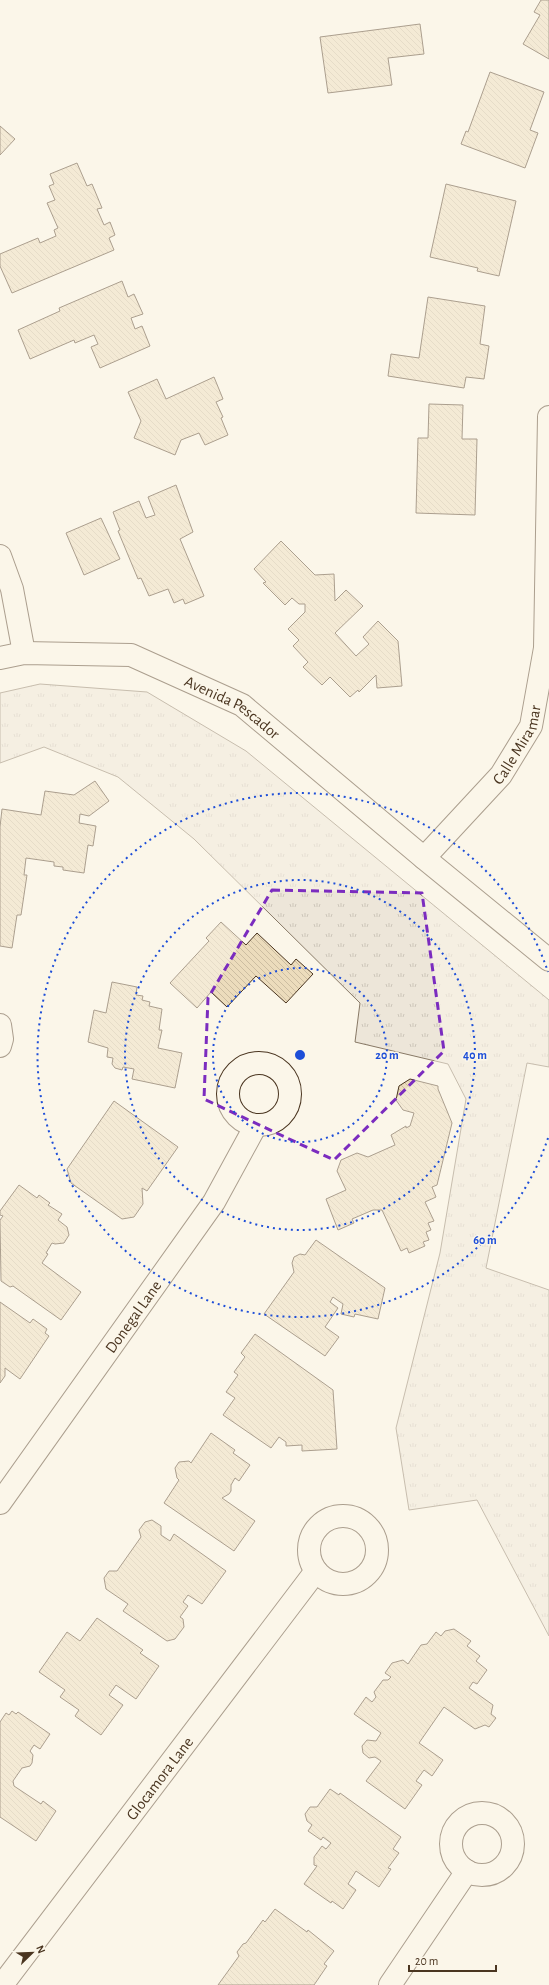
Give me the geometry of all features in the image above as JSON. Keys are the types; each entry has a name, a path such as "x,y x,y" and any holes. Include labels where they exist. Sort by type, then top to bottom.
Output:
{"street":[{"name":"Calle Miramar","path":"424,858 451,832 501,776 531,726 545,648 549,417"},
{"path":"0,556 12,589 24,653"},
{"name":"Avenida Pescador","path":"0,658 24,653 131,656 242,705 424,858"},
{"path":"424,858 549,960"},
{"path":"0,1025 2,1039 0,1046"},
{"name":"Donegal Lane","path":"0,1503 214,1202 256,1125"},
{"name":"Glocamora Lane","path":"2,1985 316,1571"},
{"path":"390,1985 467,1871"}],"highlighted area":[{"path":"272,890 422,893 444,1051 334,1160 204,1099 208,998"}],"green space":[{"path":"40,684 147,692 246,751 549,1000 549,1067 527,1063 486,1268 549,1290 549,1636 477,1500 409,1510 396,1428 440,1253 466,1099 448,1064 355,1042 360,1003 194,839 118,777 44,747 0,763 0,693"}],"building":[{"path":"541,0 549,0 549,59 523,44 540,15 534,12"},
{"path":"420,24 424,54 388,58 392,85 328,93 320,37"},
{"path":"490,72 544,92 530,130 538,133 525,168 461,144 466,131 468,132"},
{"path":"0,126 15,139 0,155"},
{"path":"77,163 87,186 92,184 102,208 97,209 104,225 110,222 115,235 109,238 114,250 12,293 0,266 0,254 38,238 40,243 56,236 54,230 58,228 47,203 55,200 49,186 54,184 50,174"},
{"path":"446,184 516,201 499,276 477,271 478,268 430,257"},
{"path":"122,281 128,297 134,294 143,314 131,318 135,329 142,326 150,346 100,368 91,347 98,344 94,335 75,343 74,340 30,359 18,330 60,311 59,308"},
{"path":"428,297 485,306 480,344 489,346 484,379 466,377 464,388 388,376 391,354 419,358"},
{"path":"214,377 223,399 216,402 223,417 221,418 228,435 205,445 199,433 181,440 175,455 134,438 141,421 128,392 157,379 166,399"},
{"path":"429,404 463,405 462,439 477,439 475,515 416,513 418,438 428,438"},
{"path":"176,485 193,532 180,539 204,596 185,604 183,599 174,603 168,589 149,596 141,578 138,579 118,531 120,530 113,512 139,501 146,518 155,515 148,497"},
{"path":"101,518 120,559 84,575 66,533"},
{"path":"281,541 315,575 334,574 335,601 346,590 363,606 335,633 356,656 369,644 363,637 378,621 398,641 402,686 377,688 376,675 359,692 358,690 350,697 330,677 322,685 303,667 308,662 293,646 299,640 288,629 305,612 305,604 299,604 292,598 285,605 263,583 266,582 254,569"},
{"path":"95,781 109,801 89,816 80,814 79,823 96,826 93,846 88,845 84,873 63,870 63,867 54,866 54,862 26,858 24,875 27,875 21,915 17,915 12,948 0,946 0,827 2,809 41,815 45,791 74,795"},
{"path":"221,922 246,945 257,933 291,965 296,959 313,974 286,1003 256,976 227,1007 211,992 197,1008 170,983 209,941 206,938"},
{"path":"112,982 137,987 136,995 143,996 142,1000 150,1002 149,1006 162,1009 159,1030 162,1030 158,1048 182,1053 175,1088 132,1079 134,1069 123,1067 122,1070 115,1068 112,1064 113,1058 107,1057 108,1048 88,1042 94,1010 106,1013"},
{"path":"410,1079 438,1086 452,1123 437,1185 432,1187 436,1197 425,1202 434,1221 428,1223 431,1230 426,1232 429,1240 423,1242 425,1246 409,1253 407,1248 401,1251 382,1210 373,1210 352,1219 354,1223 338,1230 326,1199 346,1190 337,1171 341,1160 357,1153 368,1157 395,1145 391,1135 406,1126 406,1128 410,1126 414,1113 403,1110 396,1100 399,1086"},
{"path":"114,1101 178,1147 147,1191 142,1188 143,1204 134,1217 122,1219 71,1183 67,1169"},
{"path":"19,1185 37,1198 39,1195 50,1203 48,1205 62,1214 58,1220 67,1227 69,1235 64,1243 52,1243 46,1253 48,1254 42,1263 81,1292 61,1320 13,1286 10,1287 1,1281 0,1220 3,1216 0,1215 0,1211"},
{"path":"316,1240 385,1288 378,1319 355,1314 354,1317 341,1314 343,1304 333,1297 330,1302 338,1308 325,1327 339,1337 325,1356 264,1314 294,1272 292,1263 294,1257 300,1254 305,1255"},
{"path":"0,1302 30,1323 33,1319 47,1329 45,1333 49,1336 20,1379 5,1368 5,1376 0,1383"},
{"path":"255,1334 333,1390 337,1449 302,1451 302,1445 286,1446 286,1442 279,1437 271,1448 223,1415 235,1398 226,1392 238,1375 234,1372 245,1357 241,1353"},
{"path":"211,1433 235,1450 233,1453 250,1465 239,1481 235,1478 231,1485 231,1491 222,1498 255,1521 234,1551 164,1503 179,1480 177,1478 175,1468 179,1462 189,1461 191,1463"},
{"path":"152,1520 161,1526 161,1535 170,1541 174,1534 226,1571 202,1604 188,1595 183,1602 188,1606 180,1617 183,1619 184,1627 175,1639 167,1641 123,1611 128,1604 106,1589 104,1578 109,1571 117,1571 141,1537 139,1530 145,1522"},
{"path":"97,1618 143,1650 140,1653 159,1666 136,1699 116,1685 109,1695 123,1705 101,1735 75,1716 79,1710 60,1697 65,1690 39,1672 67,1632 80,1641"},
{"path":"454,1629 471,1641 467,1646 480,1656 476,1661 487,1670 477,1684 473,1682 469,1688 493,1705 491,1714 496,1718 489,1727 485,1725 475,1729 444,1707 419,1743 443,1760 432,1776 424,1770 416,1781 422,1785 405,1809 366,1781 381,1761 375,1757 369,1758 363,1753 362,1746 367,1740 376,1741 381,1733 354,1714 366,1697 372,1702 376,1697 374,1692 383,1680 388,1680 391,1677 385,1673 392,1663 403,1660 408,1664 421,1645 427,1644 436,1632 441,1636 445,1631"},
{"path":"12,1711 16,1714 18,1712 50,1734 40,1749 34,1745 30,1751 33,1755 32,1763 30,1766 22,1768 13,1781 14,1786 41,1804 43,1801 56,1811 36,1841 0,1817 0,1722 6,1713 9,1715"},
{"path":"330,1789 339,1795 340,1793 401,1837 393,1849 399,1853 388,1868 391,1869 379,1887 356,1871 348,1884 356,1890 343,1909 332,1901 331,1903 304,1884 317,1866 314,1865 314,1857 322,1846 326,1849 331,1843 323,1837 321,1840 308,1831 312,1825 307,1821 305,1814 310,1807 317,1807"},
{"path":"275,1909 307,1932 308,1930 334,1951 324,1964 327,1966 314,1985 218,1985 239,1956 237,1952 243,1944 246,1943 263,1920 265,1922"}]}
